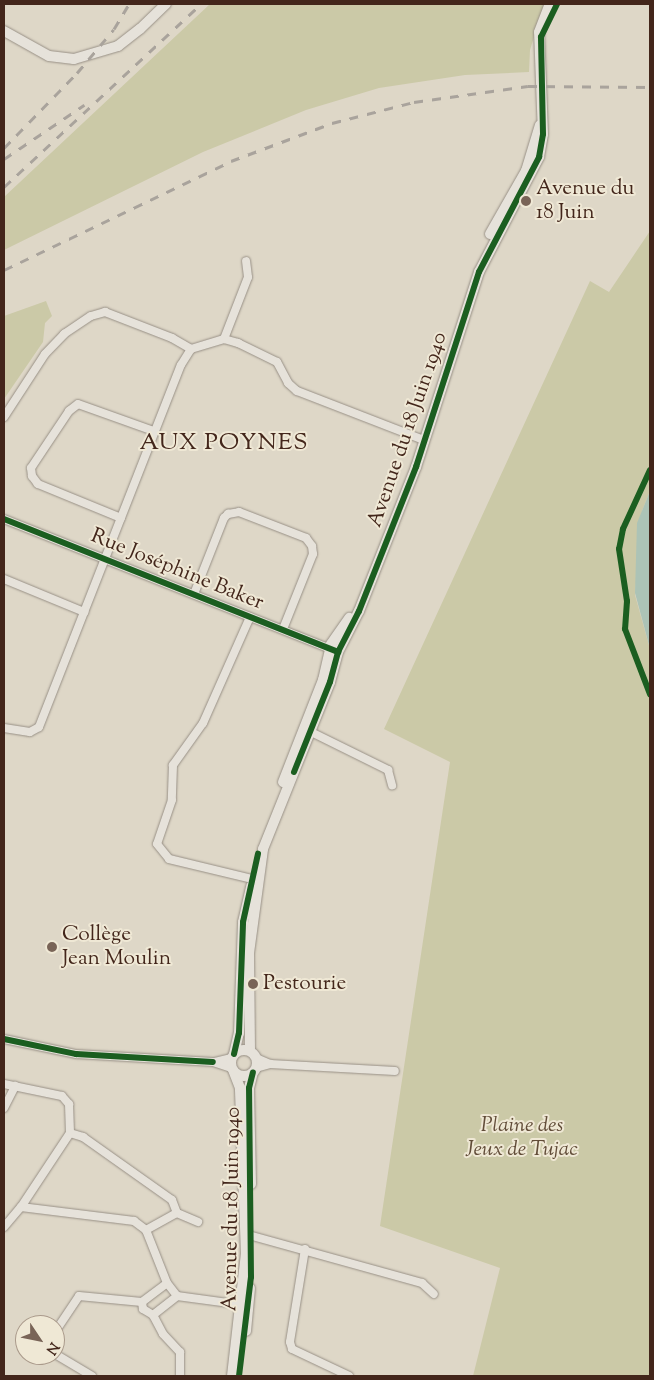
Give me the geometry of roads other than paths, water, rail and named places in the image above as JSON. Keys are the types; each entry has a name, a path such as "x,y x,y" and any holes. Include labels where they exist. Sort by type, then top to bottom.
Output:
{"street":[{"path":"4,31 49,56 74,59 118,46 140,30 166,4"},
{"path":"541,37 539,32 550,4"},
{"path":"541,37 556,4"},
{"name":"Avenue du 18 Juin 1940","path":"334,650 376,570 479,272 537,164 543,134 541,122 541,37"},
{"path":"224,339 248,277 246,261"},
{"path":"4,417 45,354 64,334 99,313 116,315 172,338 191,349"},
{"path":"4,728 30,732 39,727 180,365 191,349 224,339 271,357 280,367 288,383 297,391 422,439"},
{"path":"121,518 38,484 32,476 31,468 69,411 78,404 154,431"},
{"name":"Avenue du 18 Juin 1940","path":"248,1234 249,1088 254,1062 249,953 262,854 334,650 422,439"},
{"path":"194,594 224,518 228,514 238,512 306,538 312,546 313,554 283,629"},
{"name":"Rue Joséphine Baker","path":"4,518 334,650"},
{"path":"4,579 84,612"},
{"path":"250,617 203,723 173,765 172,800 161,829 158,844 160,851 169,859 252,879"},
{"path":"307,729 388,770 392,785"},
{"name":"Avenue du 18 Juin 1940","path":"232,1376 243,1305 252,1277 240,1088 233,1063 239,1033 243,922 258,854 307,729"},
{"path":"4,1040 76,1054 233,1063 246,1076 254,1062"},
{"path":"233,1063 241,1050 254,1062 395,1071"},
{"path":"4,1084 62,1096 69,1104 70,1132 21,1207 4,1227"},
{"path":"4,1108 15,1086"},
{"path":"70,1132 83,1137 172,1200 177,1212 198,1222"},
{"path":"21,1207 134,1221 146,1230 168,1283 177,1296"},
{"path":"146,1230 177,1212"},
{"path":"248,1234 422,1283 434,1294"},
{"path":"305,1249 290,1342 292,1350 349,1376"},
{"path":"65,1317 79,1296 142,1302 168,1283"},
{"path":"153,1315 177,1296 243,1305"},
{"path":"142,1302 144,1309 153,1315 163,1334 180,1352 180,1376"},
{"name":"Avenue du 18 Juin 1940","path":"239,1376 248,1319 243,1305"},
{"path":"65,1360 92,1376"}],"railway":[{"path":"4,148 77,73 114,29 129,4"},
{"path":"4,187 201,4"},
{"path":"4,270 231,161 332,123 414,102 528,86 650,87"},
{"path":"4,159 84,105"}],"place":[{"name":"Avenue du 18 Juin","path":"526,201"},
{"name":"Collège Jean Moulin","path":"52,947"},
{"name":"Pestourie","path":"253,984"}],"district":[{"name":"AUX POYNES","path":"224,444"}],"park label":[{"name":"Plaine des Jeux de Tujac","path":"522,1138"}]}
